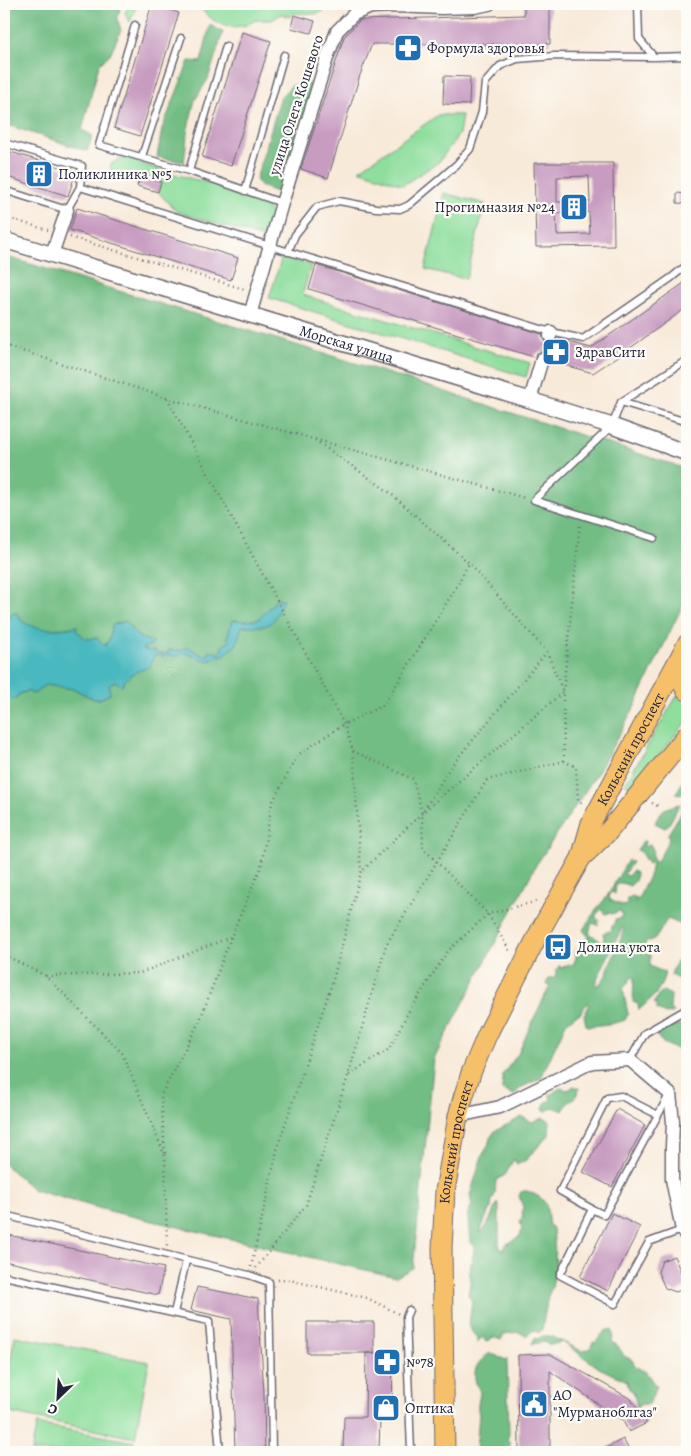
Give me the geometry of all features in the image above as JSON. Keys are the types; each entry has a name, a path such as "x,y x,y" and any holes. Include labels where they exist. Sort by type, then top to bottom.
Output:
{"main road":[{"name":"Кольский проспект","path":"446,1452 442,1248 445,1191 458,1116 487,1035 540,931 581,858 591,823 687,644"},
{"path":"687,651 681,679 687,691"},
{"name":"Кольский проспект","path":"581,858 607,833 687,735"}],"street":[{"name":"улица Олега Кошевого","path":"250,315 282,203 337,31 354,14 371,7 441,8 474,7 489,4"},
{"path":"52,254 67,210"},
{"name":"Морская улица","path":"4,240 530,400 612,426 687,453"},
{"path":"530,400 542,359"},
{"path":"458,1116 500,1107 592,1062 630,1060 670,1094 673,1122 672,1179 685,1234"}],"lane":[{"path":"638,4 640,39 654,57"},
{"path":"135,25 99,145 142,156 282,203"},
{"path":"142,156 181,38"},
{"path":"189,171 226,46"},
{"path":"245,190 284,55"},
{"path":"288,252 295,235 317,207 339,201 376,208 400,209 409,206 457,164 470,149 482,112 486,83 500,66 516,59 555,56 687,56"},
{"path":"4,142 82,166 80,187 67,210 4,190"},
{"path":"80,187 550,334 583,339 687,265"},
{"path":"654,538 534,500 612,426 621,402 687,360"},
{"path":"621,402 687,422"},
{"path":"630,1060 645,1033 687,1009"},
{"path":"658,1115 621,1096 607,1098 560,1191 604,1215 670,1094"},
{"path":"592,1209 560,1276 615,1304 650,1242 685,1234"},
{"path":"4,1215 186,1261 250,1275 269,1282 272,1452"},
{"path":"174,1313 186,1261"},
{"path":"4,1276 209,1321 220,1452"},
{"path":"409,1310 406,1317 411,1452"}],"path":[{"path":"4,217 257,292"},
{"path":"4,345 167,398 534,500"},
{"path":"167,398 344,724 353,751 361,872 333,980 278,1146 250,1275"},
{"path":"315,440 389,492 469,563 547,652 563,692"},
{"path":"564,760 563,692 581,515"},
{"path":"168,1255 161,1095 200,1020 231,937 261,868 272,803 298,755 344,724 384,705 469,563"},
{"path":"422,813 451,766 547,652"},
{"path":"361,872 422,813 563,692"},
{"path":"353,751 413,779 422,813 423,848 488,914 512,955"},
{"path":"250,1275 306,1205 348,1076 386,944 487,780 564,760 576,767 578,800"},
{"path":"348,1076 389,1049 409,1011 448,951 488,914 545,899"},
{"path":"46,976 140,973 231,937"},
{"path":"4,955 46,976 122,1053 165,1156"},
{"path":"284,1279 367,1298 406,1317"}],"green space":[{"path":"4,4 122,4 117,18 121,30 110,54 99,65 82,130 93,136 87,151 4,124"},
{"path":"129,4 146,4 136,8 130,22 125,13"},
{"path":"196,4 324,4 324,11 315,14 294,13 290,17 281,14 272,20 256,20 244,26 231,27 216,22"},
{"path":"210,25 223,32 208,79 195,100 188,128 184,162 157,157 162,129 189,61 201,62"},
{"path":"308,83 313,91 289,157 277,169 284,181 277,192 260,186 256,179 281,96 291,86"},
{"path":"438,115 462,115 459,134 439,162 403,185 359,170"},
{"path":"124,157 167,172 223,187 268,206 271,217 264,238 177,212 158,192 161,182 141,176 138,183 110,172 111,164"},
{"path":"444,193 485,204 466,279 425,269"},
{"path":"4,256 365,366 687,469 687,596 632,712 598,772 536,865 434,1059 413,1268 396,1277 109,1211 34,1190 4,1164 4,700 16,699 18,695 27,691 33,694 45,685 74,689 94,699 100,699 109,694 109,685 115,681 122,685 126,678 149,667 155,654 163,657 166,655 177,656 185,652 208,661 224,655 236,645 242,626 260,626 270,623 282,599 278,598 259,619 247,621 233,620 227,637 231,642 223,646 220,654 210,651 206,657 188,648 180,651 169,650 168,653 160,654 155,651 144,650 144,647 153,645 152,642 137,635 126,621 112,625 110,638 105,646 97,638 86,639 76,630 77,626 43,629 24,623 17,613 9,614 10,618 4,621"},
{"path":"282,257 311,265 303,293 306,296 530,363 526,377 269,298"},
{"path":"678,694 687,705 687,721 632,788 625,784"},
{"path":"686,776 686,791 679,795 676,793"},
{"path":"687,802 687,925 684,926 668,919 657,936 651,941 646,942 644,951 650,955 650,966 665,973 655,995 639,1010 638,1004 633,1002 634,978 632,977 623,989 628,1014 625,1020 602,1025 586,1025 584,1015 589,1004 587,1003 580,1014 566,1023 541,1078 522,1087 514,1095 502,1090 503,1074 518,1054 550,986 546,983 550,978 554,978 557,972 555,971 560,965 560,968 570,964 573,965 576,958 576,950 583,947 587,942 588,936 583,930 606,898 628,860 632,862 624,874 628,876 632,871 636,873 635,881 630,886 622,883 616,885 615,894 612,892 609,894 610,900 624,906 627,903 627,899 632,896 636,898 635,901 638,899 650,874 652,862 648,864 640,851 637,850 645,841 644,846 646,847 650,844 653,850 652,857 655,862 658,860 669,839 668,834 681,813 683,805","holes":["602,909 605,914 619,911 622,913 621,918 615,919 615,924 610,931 603,933 603,943 589,933 592,923 598,925 599,920 596,919 596,915","622,928 624,929 608,973 598,986 596,985 598,977"]},
{"path":"680,804 665,828 655,823 664,809"},
{"path":"687,939 687,967 678,979 671,975"},
{"path":"663,991 671,995 670,1010 674,1012 666,1014 657,1010 654,1003"},
{"path":"687,1020 687,1058 681,1055 678,1050 663,1043 656,1035 671,1025 681,1025"},
{"path":"574,1086 580,1088 576,1096 567,1104 563,1111 554,1107 546,1111 543,1109 545,1103 551,1100 549,1096 560,1088 568,1090"},
{"path":"522,1117 532,1122 543,1118 550,1121 549,1135 526,1160 517,1165 514,1159 505,1175 496,1180 491,1208 480,1233 486,1227 499,1203 499,1243 500,1248 503,1250 505,1245 520,1236 522,1228 520,1222 523,1215 523,1207 519,1196 521,1192 528,1191 538,1196 545,1203 549,1226 553,1228 556,1265 552,1287 548,1296 542,1329 539,1333 534,1330 526,1336 519,1332 504,1334 501,1340 493,1337 486,1342 483,1337 477,1343 477,1338 469,1325 472,1301 468,1294 471,1279 469,1273 474,1251 474,1245 470,1243 468,1219 468,1212 472,1205 470,1195 482,1156 490,1138 495,1131"},
{"path":"612,1329 612,1342 618,1346 624,1356 632,1360 636,1367 646,1372 657,1386 649,1404 642,1404 637,1407 633,1391 629,1389 627,1381 599,1368 563,1342 582,1351 590,1349 593,1342 595,1343 605,1331"},
{"path":"15,1336 149,1362 135,1438 4,1412 4,1392"},
{"path":"542,1336 550,1336 563,1342 550,1345 544,1342 532,1344 535,1338 538,1339"},
{"path":"490,1353 506,1360 508,1358 509,1434 507,1440 510,1443 509,1452 476,1452 480,1390 476,1383 475,1373 477,1365"},
{"path":"37,1424 134,1442 132,1452 31,1452"}],"water":[{"path":"279,598 283,599 276,616 270,624 242,626 236,645 224,655 208,661 185,653 177,656 166,655 162,657 155,654 150,667 130,676 122,686 114,681 109,685 110,694 100,699 94,699 74,689 45,685 33,694 27,691 18,695 16,699 4,700 4,621 10,618 9,614 17,613 24,622 44,629 78,626 76,630 86,639 97,638 105,646 110,638 112,625 126,621 137,635 152,642 153,645 144,647 144,650 155,651 160,654 168,653 169,650 180,651 188,647 206,657 210,651 220,654 223,646 230,642 227,637 233,620 247,621 259,619"}],"building":[{"path":"152,4 179,13 140,136 114,128"},
{"path":"524,4 550,4 550,44 372,44 360,75 328,178 301,169 344,37 359,21 524,15"},
{"path":"294,15 315,21 311,33 291,28"},
{"path":"242,32 271,41 231,166 202,157"},
{"path":"444,76 470,77 469,105 443,104"},
{"name":"Поликлиника №5","path":"4,150 76,172 68,196 4,176"},
{"name":"Прогимназия №24","path":"534,163 613,163 614,246 536,247","holes":["589,176 590,202 557,202 557,177","589,212 590,234 557,235 556,213"]},
{"path":"141,176 161,182 158,192 137,186"},
{"path":"677,193 687,194 687,204 677,203"},
{"path":"77,208 238,258 231,280 70,230"},
{"path":"316,265 542,334 544,341 549,344 553,344 558,339 591,348 687,281 687,307 593,373 550,361 548,354 544,351 537,353 534,357 309,289"},
{"path":"617,1109 645,1125 612,1187 583,1172"},
{"path":"612,1213 640,1227 608,1291 580,1277"},
{"path":"4,1234 164,1268 158,1295 4,1261"},
{"path":"674,1256 687,1287 676,1292 665,1288 658,1272 662,1261"},
{"path":"197,1287 258,1299 264,1393 265,1452 235,1452 231,1319 191,1310"},
{"path":"307,1322 374,1322 374,1353 393,1353 392,1417 380,1417 379,1452 343,1452 344,1417 365,1417 366,1353 307,1353"},
{"path":"550,1354 631,1399 647,1423 629,1432 623,1421 550,1371 550,1452 519,1452 518,1355"},
{"path":"623,1439 630,1452 599,1452"}],"tunnel":[{"path":"542,359 550,336"}],"place":[{"name":"Формула здоровья","path":"408,48"},
{"name":"Поликлиника №5","path":"39,174"},
{"name":"Прогимназия №24","path":"574,207"},
{"name":"ЗдравСити","path":"556,352"},
{"name":"Долина уюта","path":"558,947"},
{"name":"№78","path":"387,1362"},
{"name":"AO \"Мурманоблгаз\"","path":"534,1404"},
{"name":"Оптика","path":"386,1408"}]}
